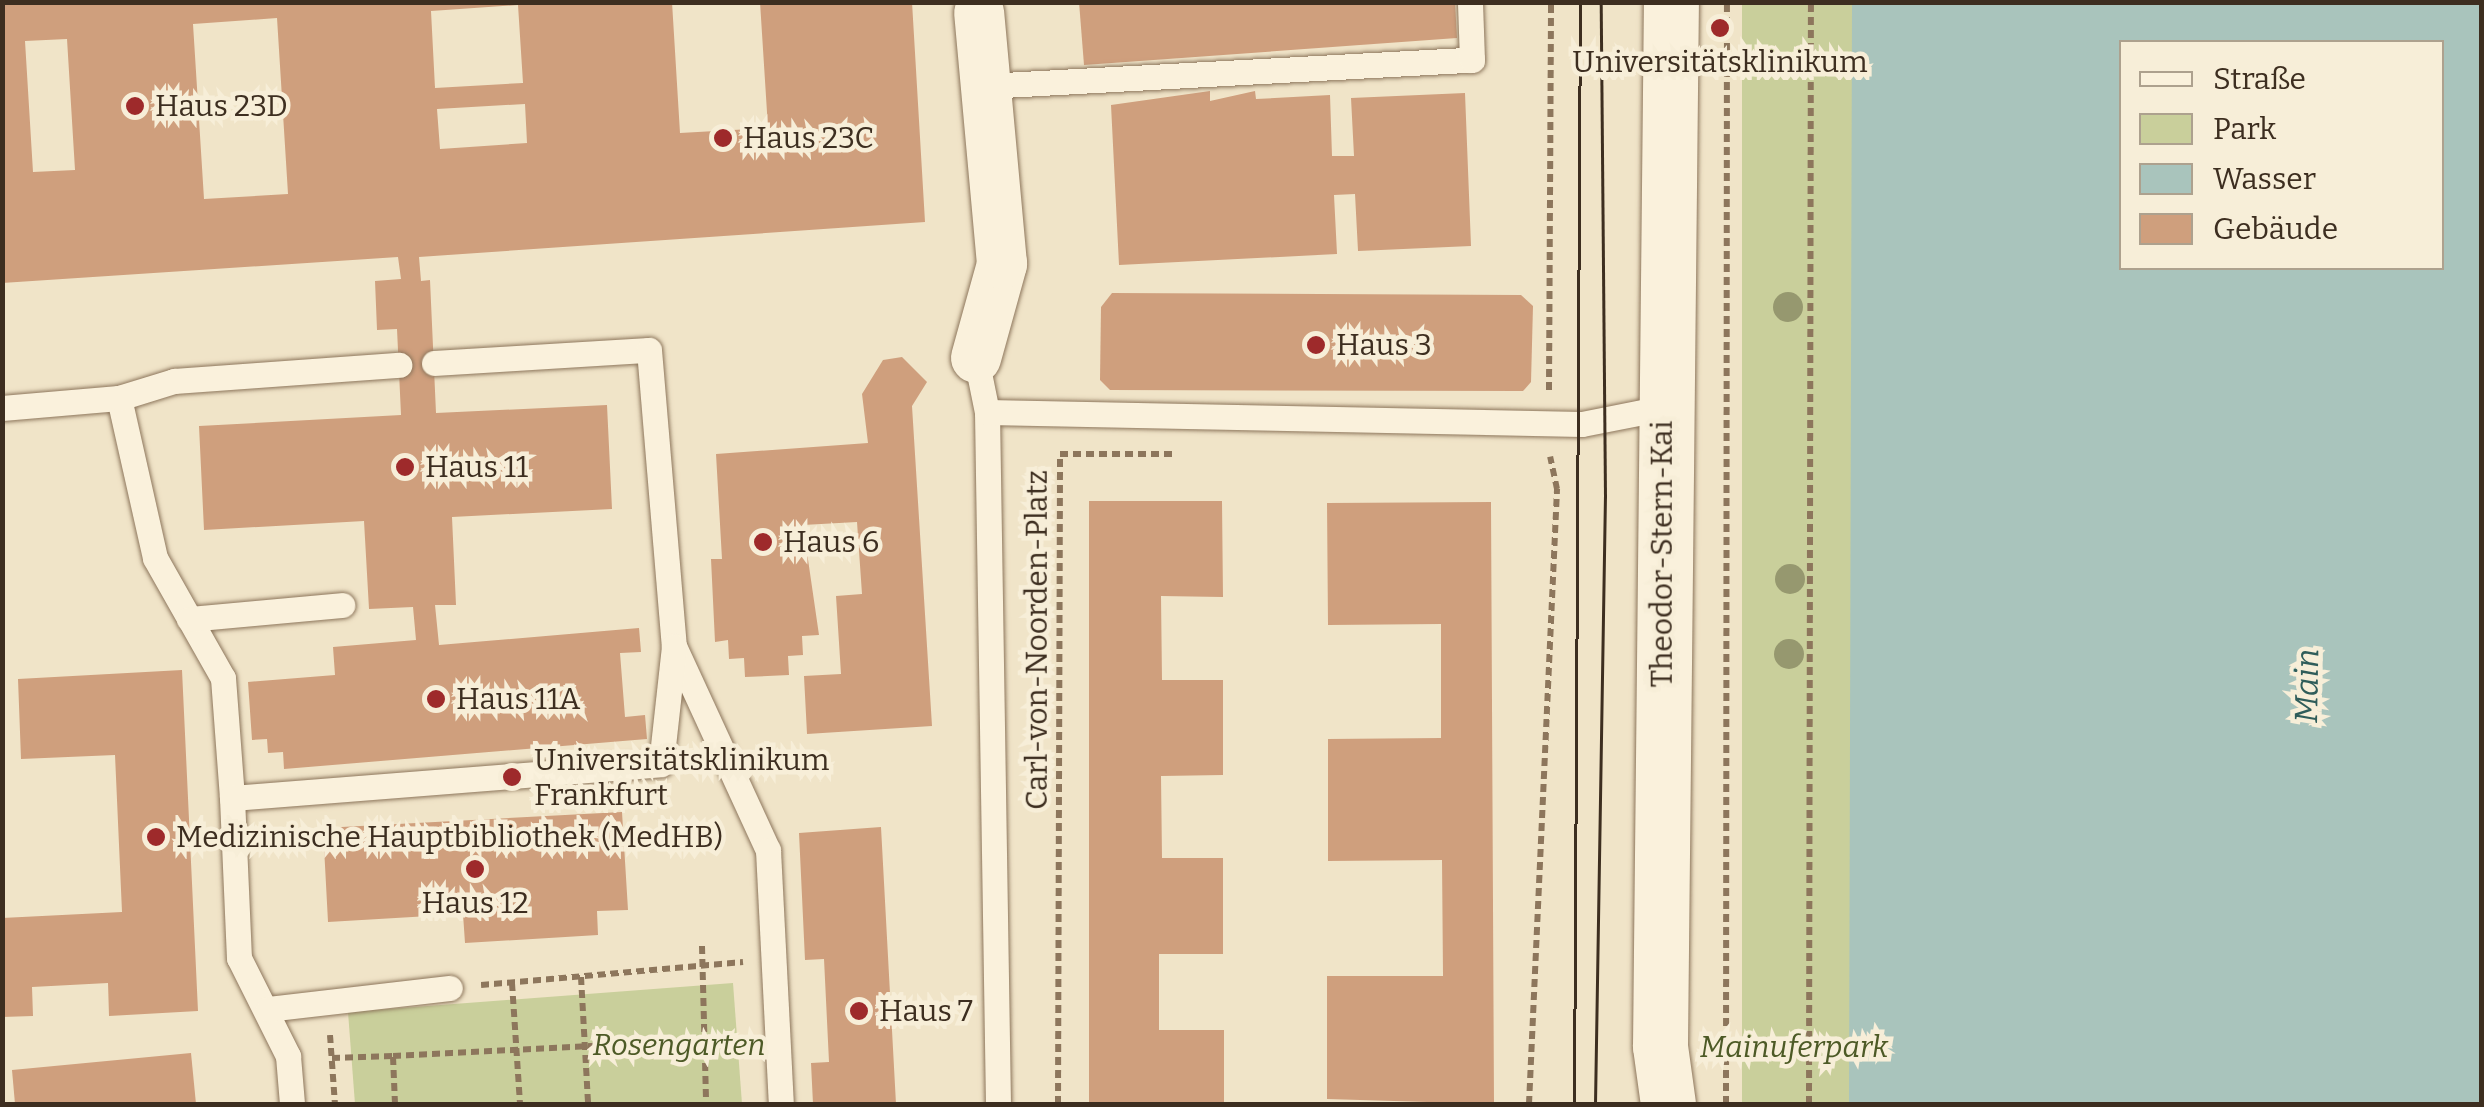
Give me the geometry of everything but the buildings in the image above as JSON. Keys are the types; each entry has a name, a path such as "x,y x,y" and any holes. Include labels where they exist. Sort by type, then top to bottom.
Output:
{"main road":[{"name":"Theodor-Stern-Kai","path":"1668,1104 1660,1046 1663,408 1671,2"},
{"path":"1642,1104 1660,1046"}],"street":[{"path":"976,358 1002,264 979,13"}],"lane":[{"path":"985,86 1472,60 1470,2"},
{"path":"232,798 661,764 674,646 650,350 434,363"},
{"path":"976,358 987,412 998,1104"},
{"path":"2,408 120,398 174,382 399,366"},
{"path":"120,398 140,463 155,558 223,678 239,958 288,1056 292,1104"},
{"path":"987,412 1549,424 1605,422 1663,408"},
{"path":"189,619 342,605"},
{"path":"674,646 768,850 781,1104"},
{"path":"268,1010 328,999 450,988"}],"path":[{"path":"1529,1104 1557,489 1549,424 1551,2"},
{"path":"1726,1104 1727,2"},
{"path":"1809,1104 1811,2"},
{"name":"Carl-von-Noorden-Platz","path":"1058,1104 1060,454 1180,454"},
{"path":"702,946 700,1040 706,1104"},
{"path":"450,988 774,959"},
{"path":"582,977 588,1104"},
{"path":"512,983 520,1104"},
{"path":"328,999 335,1104"},
{"path":"332,1058 778,1037"},
{"path":"393,1056 395,1104"}],"green space":[{"name":"Mainuferpark","path":"1742,3 1852,3 1852,1104 1742,1104"},
{"name":"Rosengarten","path":"733,983 742,1104 355,1104 348,1012"}],"water":[{"name":"Main","path":"1852,3 2481,3 2481,1104 1849,1104"}],"tram line":[{"path":"1574,1104 1580,2"},
{"path":"1595,1104 1605,497 1601,2"}],"place":[{"name":"Universitätsklinikum","path":"1720,28"},
{"name":"Haus 23D","path":"135,106"},
{"name":"Haus 23C","path":"723,138"},
{"name":"Haus 3","path":"1316,345"},
{"name":"Haus 11","path":"405,467"},
{"name":"Haus 6","path":"763,542"},
{"name":"Haus 11A","path":"436,699"},
{"name":"Universitätsklinikum Frankfurt","path":"512,777"},
{"name":"Medizinische Hauptbibliothek (MedHB)","path":"156,837"},
{"name":"Haus 12","path":"475,869"},
{"name":"Haus 7","path":"859,1011"}]}
